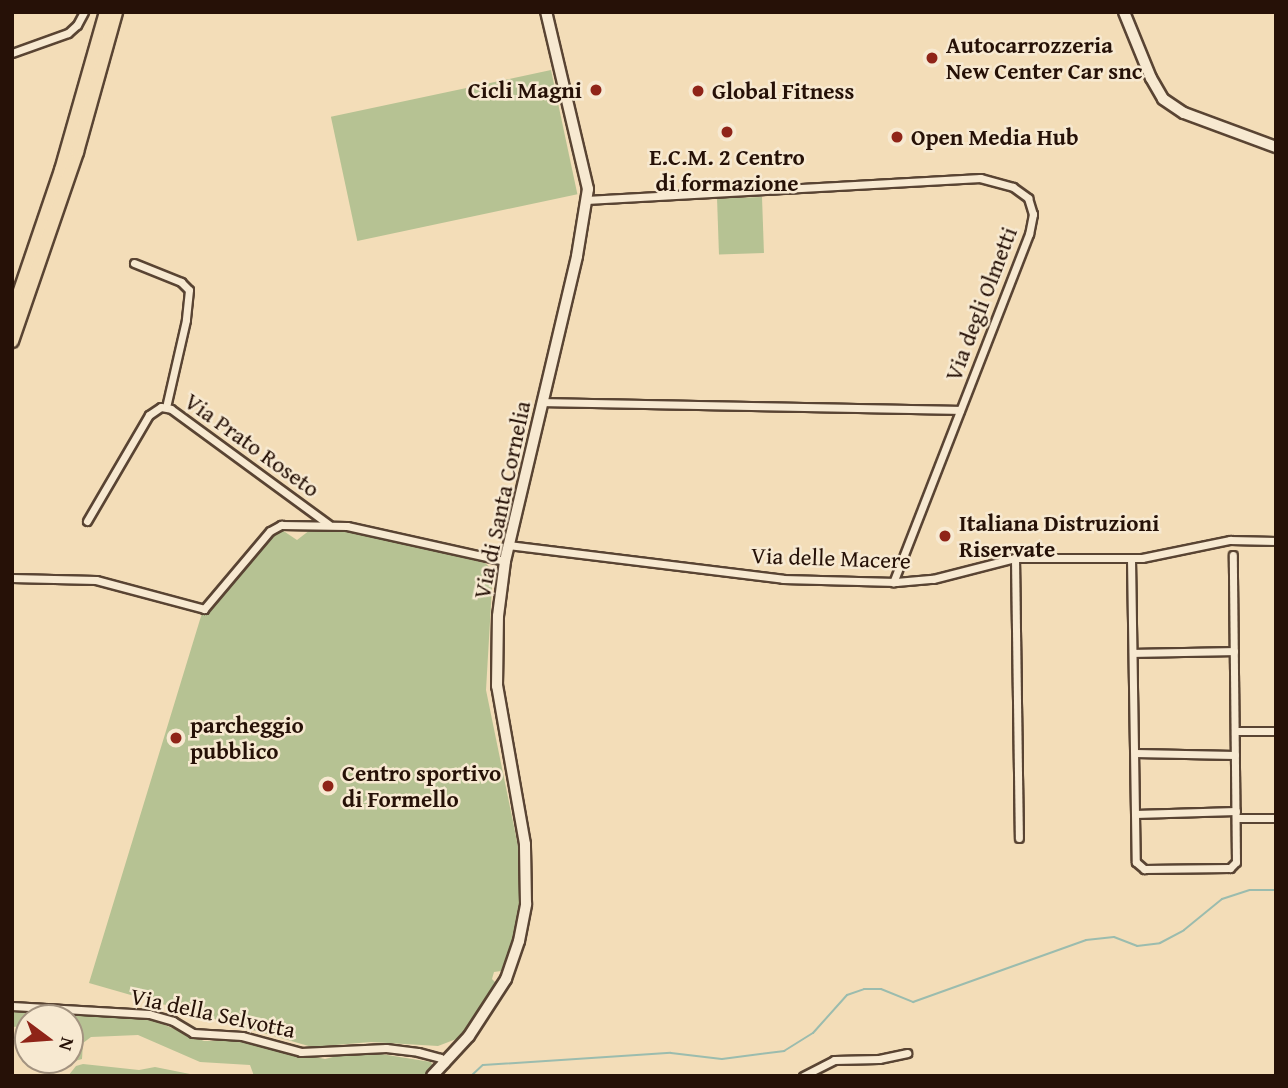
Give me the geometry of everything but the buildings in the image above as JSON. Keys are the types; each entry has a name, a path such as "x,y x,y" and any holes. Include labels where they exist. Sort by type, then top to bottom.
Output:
{"highway":[{"path":"12,314 61,170 106,12"},
{"path":"12,341 77,152 116,12"}],"street":[{"path":"12,53 68,33 77,26 84,12"},
{"name":"Via di Santa Cornelia","path":"432,1076 477,1025 506,979 519,942 526,904 524,833 497,686 498,616 508,545 577,256 586,200 584,165 546,12"},
{"path":"1124,12 1136,36 1149,75 1167,102 1184,113 1276,147"},
{"name":"Via degli Olmetti","path":"586,200 977,178 1018,190 1031,204 1032,223 893,582"},
{"path":"134,263 181,282 189,290 186,320 166,407"},
{"name":"Via degli Olmetti","path":"542,402 960,410"},
{"name":"Via Prato Roseto","path":"87,521 149,415 155,408 166,407 329,524"},
{"name":"Via Prato Roseto","path":"12,578 96,580 204,609 270,531 276,526 288,525 329,524 505,561"},
{"name":"Via delle Macere","path":"508,545 783,579 893,582 933,579 1015,558 1131,559 1230,540 1276,541"},
{"path":"1131,559 1135,859 1139,867 1144,869 1234,867 1236,814 1233,555"},
{"path":"1015,558 1019,838"},
{"path":"1133,653 1234,651"},
{"path":"1235,731 1276,731"},
{"path":"1135,754 1235,755"},
{"path":"1135,814 1236,814 1276,818"},
{"name":"Via della Selvotta","path":"12,1006 149,1014 173,1021 193,1033 242,1036 301,1052 386,1048 418,1052 440,1058 445,1063"},
{"path":"803,1076 834,1060 873,1060 907,1053"}],"green space":[{"path":"551,70 577,194 357,241 331,117"},
{"path":"762,197 764,253 719,255 717,199"},
{"name":"Centro sportivo di Formello","path":"279,528 297,540 310,530 356,532 485,563 493,570 486,690 519,851 520,898 511,946 501,971 494,972 492,979 498,985 459,1038 438,1046 371,1042 312,1047 89,983 202,613 208,613"},
{"path":"12,1011 14,1011 14,1027"},
{"path":"84,1014 145,1017 204,1041 237,1041 325,1059 345,1054 381,1054 431,1062 434,1069 425,1076 254,1076 250,1065 200,1062 138,1035 91,1037 84,1042"},
{"path":"84,1064 139,1070 155,1067 200,1076 68,1076 84,1074"}],"waterway":[{"path":"471,1076 483,1065 671,1053 722,1059 784,1051 813,1033 847,995 864,989 881,989 913,1002 1086,940 1114,937 1137,946 1160,943 1184,930 1222,899 1250,890 1276,890"}],"place":[{"name":"Autocarrozzeria New Center Car snc","path":"932,58"},
{"name":"Cicli Magni","path":"596,90"},
{"name":"Global Fitness","path":"698,91"},
{"name":"E.C.M. 2 Centro di formazione","path":"727,132"},
{"name":"Open Media Hub","path":"897,137"},
{"name":"Italiana Distruzioni Riservate","path":"945,536"},
{"name":"parcheggio pubblico","path":"176,738"},
{"name":"Centro sportivo di Formello","path":"328,786"}]}
